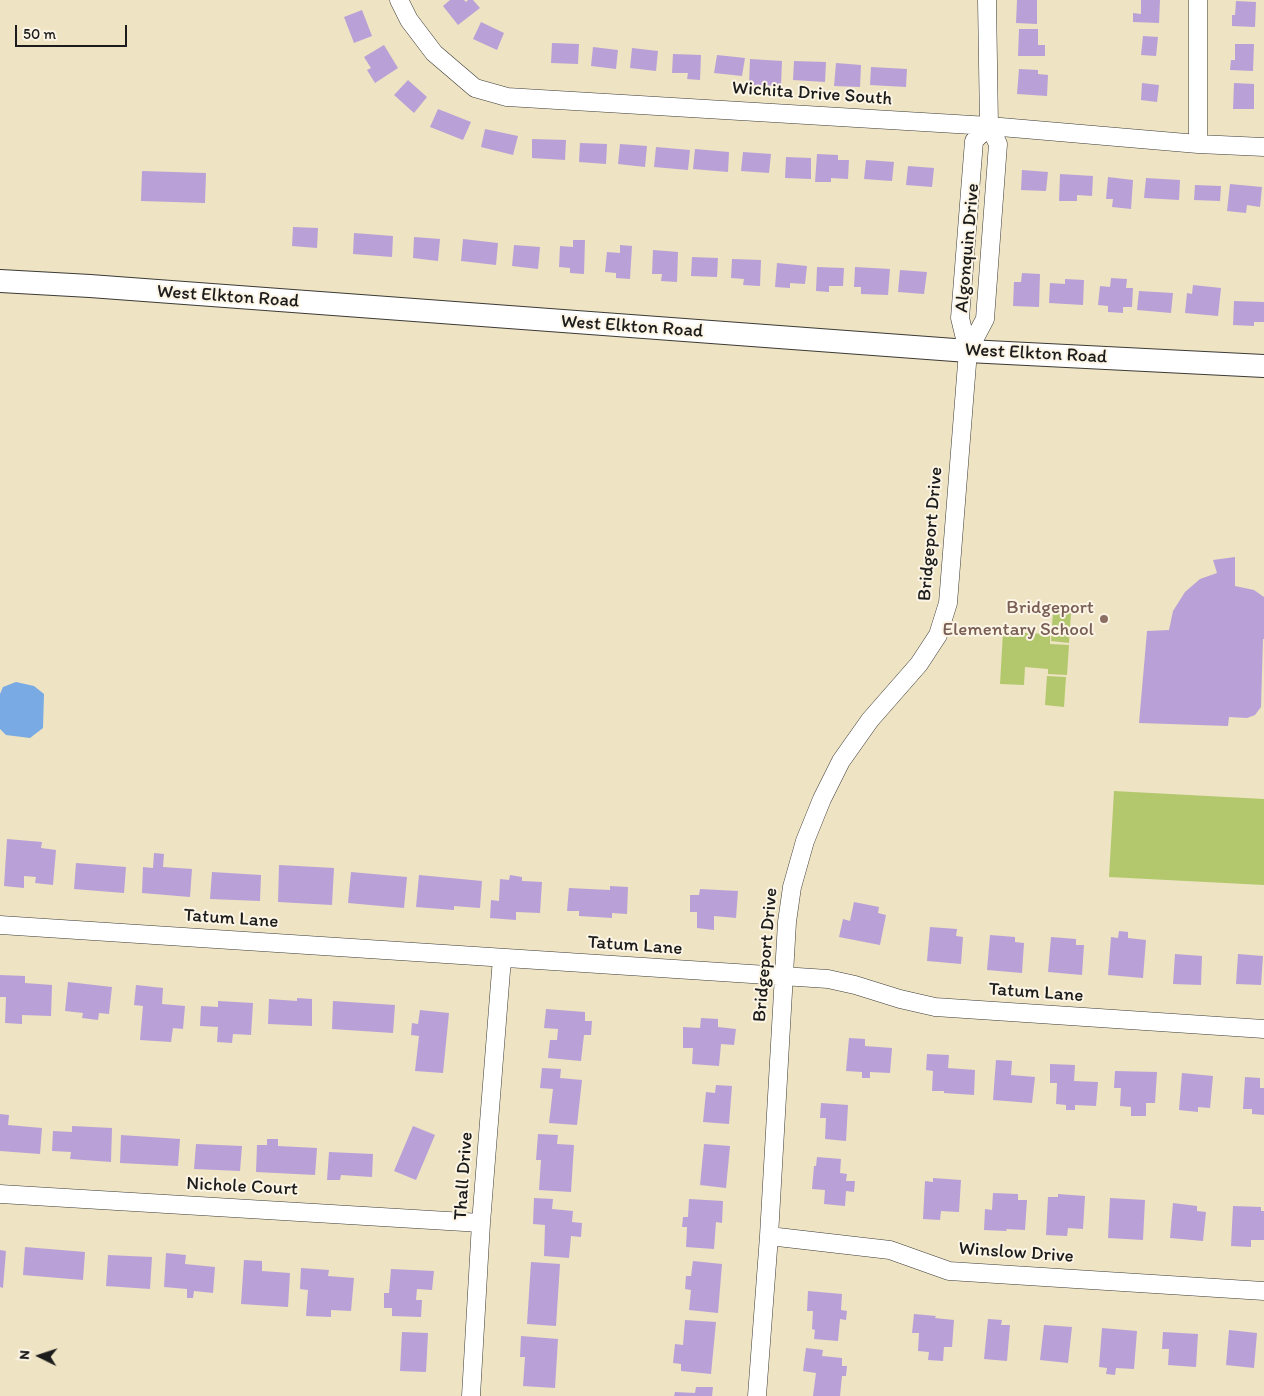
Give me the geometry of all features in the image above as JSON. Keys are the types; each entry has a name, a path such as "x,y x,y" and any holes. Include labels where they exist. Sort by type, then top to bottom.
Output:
{"street":[{"name":"Wichita Drive South","path":"399,0 409,20 434,54 475,88 508,97 989,126 1198,144 1264,147"},
{"name":"Algonquin Drive","path":"968,351 985,319 998,144 989,126 987,0"},
{"path":"1198,0 1198,144"},
{"name":"Algonquin Drive","path":"968,351 960,318 974,141 989,126"},
{"name":"West Elkton Road","path":"0,281 90,286 968,351 1264,366"},
{"name":"Bridgeport Drive","path":"757,1396 769,1236 787,922 792,888 806,841 822,799 841,761 870,720 919,664 938,635 948,603 968,351"},
{"name":"Tatum Lane","path":"0,925 828,979 936,1007 1264,1029"},
{"name":"Thall Drive","path":"471,1396 481,1223 502,958"},
{"name":"Nichole Court","path":"0,1194 481,1223"},
{"name":"Winslow Drive","path":"769,1236 890,1250 949,1271 1264,1291"}],"green space":[{"path":"1053,612 1071,613 1069,643 1051,641"},
{"path":"1003,632 1050,634 1050,644 1069,645 1067,675 1048,674 1048,669 1025,667 1024,685 1000,684"},
{"path":"1047,676 1066,677 1064,707 1045,705"},
{"path":"1114,791 1264,799 1264,885 1109,877"}],"water":[{"path":"16,682 34,686 44,694 43,728 30,738 6,735 0,729 0,694 3,687"}],"building":[{"path":"450,0 464,0 466,2 473,0 480,8 458,25 443,6"},
{"path":"1017,0 1037,0 1037,24 1016,23"},
{"path":"1141,0 1160,0 1159,23 1133,22 1133,13 1141,14"},
{"path":"1236,1 1256,2 1255,27 1232,26 1232,15 1235,15"},
{"path":"362,10 372,36 354,43 344,17"},
{"path":"481,22 504,33 497,50 473,39"},
{"path":"1019,29 1038,29 1038,45 1045,45 1045,56 1018,56"},
{"path":"1143,36 1158,37 1156,56 1141,55"},
{"path":"552,43 579,44 578,64 551,63"},
{"path":"1235,44 1254,44 1253,71 1230,70 1231,60 1235,60"},
{"path":"384,45 398,68 375,83 367,70 371,68 364,57"},
{"path":"593,47 618,50 616,69 591,66"},
{"path":"632,48 658,51 656,71 630,68"},
{"path":"673,54 701,55 700,80 687,79 688,73 672,73"},
{"path":"717,55 745,58 742,76 714,73"},
{"path":"750,59 782,61 781,86 749,85"},
{"path":"794,61 826,62 825,82 793,80"},
{"path":"836,63 861,65 860,87 834,86"},
{"path":"871,67 907,69 906,87 870,85"},
{"path":"1019,69 1038,70 1038,74 1048,75 1047,96 1017,94"},
{"path":"408,80 427,97 414,113 394,95"},
{"path":"1142,83 1159,85 1157,102 1141,100"},
{"path":"1234,83 1254,84 1254,109 1233,109"},
{"path":"438,109 471,122 463,140 430,127"},
{"path":"485,129 518,136 513,155 481,147"},
{"path":"532,139 566,140 565,160 532,158"},
{"path":"580,143 607,144 606,164 579,162"},
{"path":"620,144 647,146 645,167 618,164"},
{"path":"656,147 690,150 688,170 654,167"},
{"path":"695,149 729,152 728,172 693,169"},
{"path":"743,152 771,154 769,173 741,171"},
{"path":"817,154 838,155 838,160 849,160 848,179 831,178 831,182 815,182"},
{"path":"786,157 811,158 811,179 785,178"},
{"path":"866,160 894,162 892,181 864,179"},
{"path":"908,166 934,168 932,187 906,185"},
{"path":"1022,170 1048,172 1046,191 1021,190"},
{"path":"142,171 206,173 205,203 141,201"},
{"path":"1060,174 1093,176 1092,196 1077,195 1077,201 1059,201"},
{"path":"1108,177 1133,180 1131,209 1112,207 1113,199 1106,199"},
{"path":"1146,178 1180,180 1179,200 1144,198"},
{"path":"1230,184 1262,187 1260,207 1247,205 1246,213 1227,211"},
{"path":"1195,185 1221,186 1220,201 1194,200"},
{"path":"293,227 318,228 317,248 292,246"},
{"path":"354,233 393,236 392,257 353,254"},
{"path":"414,237 440,239 438,261 413,258"},
{"path":"463,239 498,243 496,265 461,261"},
{"path":"573,240 585,240 584,274 570,273 570,268 559,267 560,246 573,247"},
{"path":"514,245 540,247 538,269 512,266"},
{"path":"620,245 632,246 630,279 616,278 616,273 605,272 607,252 620,253"},
{"path":"653,250 678,252 677,282 661,281 662,274 652,274"},
{"path":"692,257 718,258 717,277 691,276"},
{"path":"732,259 761,260 760,286 743,285 744,279 731,278"},
{"path":"777,263 807,266 805,284 790,283 790,288 775,287"},
{"path":"817,267 844,268 843,286 829,286 829,292 816,291"},
{"path":"855,267 890,269 888,295 861,294 861,287 854,287"},
{"path":"900,270 927,272 924,294 898,292"},
{"path":"1022,273 1040,274 1039,307 1013,306 1014,282 1021,282"},
{"path":"1111,278 1127,279 1126,288 1133,288 1132,307 1123,307 1123,313 1108,312 1108,306 1098,305 1100,286 1110,287"},
{"path":"1065,279 1084,280 1083,305 1049,303 1050,283 1065,284"},
{"path":"1193,285 1221,288 1218,316 1185,313 1187,293 1192,294"},
{"path":"1139,291 1173,293 1171,313 1137,310"},
{"path":"1234,301 1264,302 1264,322 1254,322 1254,326 1233,325"},
{"path":"1235,557 1235,586 1254,590 1264,597 1261,707 1255,715 1247,718 1229,717 1228,726 1139,723 1147,631 1169,630 1173,611 1185,592 1200,579 1217,573 1213,560"},
{"path":"7,839 42,842 41,848 56,850 53,885 35,883 36,877 24,876 24,888 4,886"},
{"path":"154,853 164,854 163,867 192,869 190,897 142,893 143,867 153,868"},
{"path":"76,863 126,867 124,893 74,889"},
{"path":"279,865 334,868 332,905 278,902"},
{"path":"212,872 261,875 260,901 210,899"},
{"path":"351,872 407,877 404,908 348,903"},
{"path":"419,875 482,881 480,908 454,906 454,910 416,907"},
{"path":"510,875 522,877 522,881 542,882 540,913 516,912 516,920 490,918 491,900 499,901 500,879 509,880"},
{"path":"610,886 628,887 627,914 612,913 612,918 579,916 579,911 567,911 569,888 610,890"},
{"path":"700,889 738,891 736,918 714,916 714,930 697,928 697,912 690,912 690,895 699,895"},
{"path":"854,902 879,907 878,913 886,915 880,945 839,937 843,919 850,921"},
{"path":"930,927 957,929 956,936 963,937 961,964 927,961"},
{"path":"1119,931 1128,932 1128,938 1146,940 1143,978 1108,975 1111,937 1118,938"},
{"path":"990,935 1015,937 1015,942 1024,943 1022,973 987,970"},
{"path":"1051,937 1076,939 1076,945 1084,945 1082,975 1048,972"},
{"path":"1175,954 1202,956 1201,985 1173,984"},
{"path":"1238,954 1263,956 1261,985 1236,984"},
{"path":"0,975 25,976 25,983 52,985 51,1016 22,1015 22,1024 5,1023 6,997 0,997"},
{"path":"68,982 112,987 109,1014 99,1013 98,1020 82,1018 83,1013 65,1011"},
{"path":"136,985 163,988 162,1004 185,1006 183,1029 173,1028 171,1042 140,1040 143,1006 134,1005"},
{"path":"297,998 312,999 312,1026 268,1024 269,999 297,1001"},
{"path":"218,1001 253,1003 251,1035 233,1034 232,1043 217,1042 218,1027 200,1026 201,1006 218,1007"},
{"path":"333,1001 395,1005 393,1033 332,1029"},
{"path":"546,1009 585,1012 585,1021 592,1021 591,1035 584,1035 581,1061 548,1058 550,1040 557,1040 558,1029 544,1028"},
{"path":"420,1010 449,1013 443,1073 415,1071 419,1036 411,1035 412,1023 418,1024"},
{"path":"701,1018 718,1019 718,1027 736,1029 734,1045 721,1044 719,1066 692,1064 693,1048 683,1048 683,1027 700,1028"},
{"path":"849,1038 865,1039 865,1046 892,1048 890,1073 870,1072 870,1078 862,1078 862,1072 846,1071"},
{"path":"927,1054 949,1055 948,1068 975,1070 974,1095 932,1091 933,1071 926,1070"},
{"path":"996,1060 1012,1061 1011,1075 1035,1077 1032,1103 993,1100"},
{"path":"1050,1064 1075,1065 1074,1081 1098,1082 1096,1106 1075,1105 1075,1110 1066,1110 1066,1105 1056,1104 1057,1083 1050,1083"},
{"path":"542,1068 561,1069 560,1078 582,1080 577,1125 549,1123 553,1089 540,1088"},
{"path":"1115,1071 1157,1072 1155,1103 1146,1103 1146,1116 1131,1116 1131,1107 1120,1106 1121,1088 1114,1088"},
{"path":"1182,1073 1213,1076 1210,1108 1198,1107 1198,1112 1179,1110"},
{"path":"1245,1077 1260,1078 1260,1088 1264,1088 1264,1115 1252,1114 1252,1109 1243,1109"},
{"path":"716,1085 732,1086 729,1124 703,1122 706,1092 715,1093"},
{"path":"821,1103 848,1105 846,1141 825,1139 826,1118 820,1118"},
{"path":"0,1114 9,1115 8,1125 42,1128 40,1154 0,1151"},
{"path":"72,1126 112,1128 111,1162 70,1159 71,1152 52,1151 53,1131 72,1132"},
{"path":"413,1126 435,1135 416,1180 394,1171"},
{"path":"538,1134 558,1135 557,1144 574,1145 571,1192 539,1190 541,1160 536,1160"},
{"path":"121,1135 180,1139 178,1166 120,1163"},
{"path":"267,1139 278,1139 278,1146 317,1148 315,1175 256,1172 257,1145 267,1145"},
{"path":"196,1144 242,1146 240,1171 194,1169"},
{"path":"704,1144 730,1146 726,1188 700,1185"},
{"path":"329,1152 373,1154 372,1177 341,1175 340,1180 327,1180"},
{"path":"817,1157 841,1159 840,1173 847,1174 846,1181 855,1181 854,1192 846,1191 845,1206 824,1204 825,1190 812,1189 814,1166 816,1166"},
{"path":"933,1178 961,1180 959,1212 941,1211 940,1220 923,1219 925,1181 933,1182"},
{"path":"993,1193 1018,1194 1018,1200 1027,1200 1025,1230 984,1230 985,1209 992,1210"},
{"path":"1058,1194 1085,1196 1083,1229 1068,1228 1067,1236 1046,1235 1048,1197 1058,1197"},
{"path":"534,1198 553,1199 552,1209 573,1211 572,1222 582,1223 581,1237 571,1236 569,1258 544,1256 545,1225 533,1224"},
{"path":"1110,1198 1145,1200 1143,1240 1108,1238"},
{"path":"689,1199 723,1201 722,1223 716,1222 714,1249 686,1247 687,1227 682,1227 683,1217 688,1217"},
{"path":"1173,1203 1197,1206 1197,1211 1206,1212 1203,1241 1170,1238"},
{"path":"1233,1206 1261,1207 1261,1211 1264,1211 1264,1240 1251,1240 1251,1247 1231,1246"},
{"path":"25,1247 85,1252 83,1280 23,1275"},
{"path":"0,1250 6,1251 3,1288 0,1287"},
{"path":"166,1253 186,1255 185,1264 215,1267 213,1293 194,1291 193,1298 187,1298 187,1289 164,1287"},
{"path":"108,1255 152,1257 150,1289 106,1286"},
{"path":"244,1260 262,1261 262,1271 290,1273 288,1307 241,1304"},
{"path":"693,1261 722,1264 718,1313 689,1310 691,1290 685,1289 686,1276 691,1276"},
{"path":"531,1262 560,1264 556,1326 527,1324"},
{"path":"301,1268 329,1270 328,1276 354,1278 351,1311 331,1310 331,1317 306,1316 308,1290 300,1289"},
{"path":"391,1269 434,1271 432,1290 417,1289 416,1300 422,1300 421,1317 392,1316 392,1308 384,1308 384,1293 389,1293"},
{"path":"808,1291 842,1294 841,1310 847,1311 846,1320 840,1319 838,1341 814,1339 815,1330 812,1329 813,1311 807,1311"},
{"path":"914,1314 954,1320 952,1347 944,1347 943,1361 928,1360 929,1352 918,1351 919,1333 912,1333"},
{"path":"988,1319 1002,1320 1001,1325 1010,1325 1007,1361 984,1359"},
{"path":"685,1320 716,1322 711,1374 681,1371 681,1364 673,1363 675,1344 683,1345"},
{"path":"1044,1325 1072,1327 1068,1363 1040,1360"},
{"path":"1102,1328 1137,1331 1134,1369 1116,1368 1115,1375 1106,1374 1107,1368 1099,1367"},
{"path":"1229,1330 1257,1333 1254,1368 1226,1365"},
{"path":"402,1332 428,1333 426,1372 400,1371"},
{"path":"1163,1332 1198,1334 1196,1367 1168,1365 1169,1349 1162,1349"},
{"path":"521,1336 558,1339 555,1388 523,1386 525,1357 520,1357"},
{"path":"806,1348 823,1350 822,1356 842,1358 842,1366 847,1366 846,1376 842,1376 840,1396 813,1396 816,1373 803,1371"},
{"path":"696,1387 713,1387 712,1396 674,1396 675,1392 695,1393"}],"place":[{"name":"Bridgeport Elementary School","path":"1104,619"}]}
